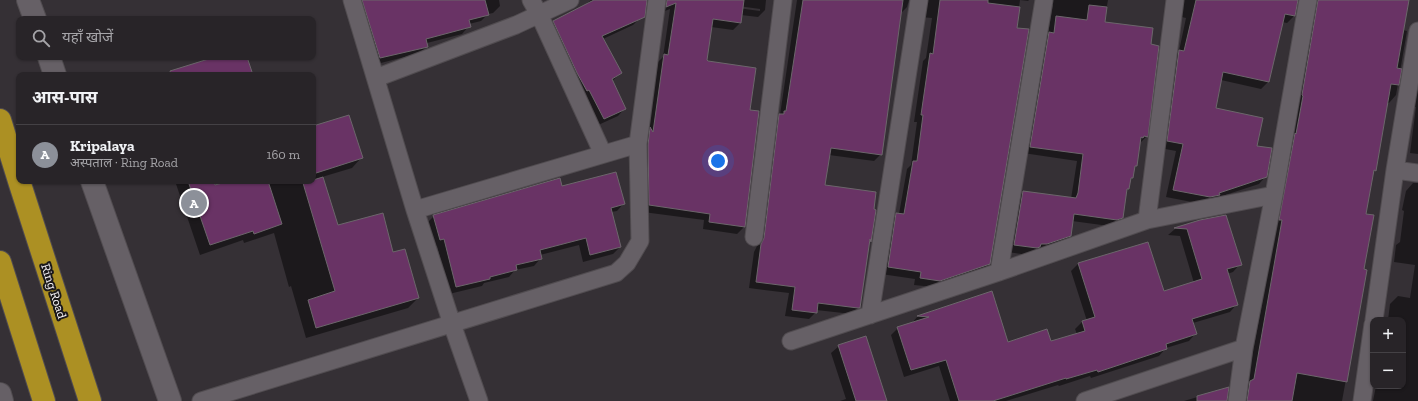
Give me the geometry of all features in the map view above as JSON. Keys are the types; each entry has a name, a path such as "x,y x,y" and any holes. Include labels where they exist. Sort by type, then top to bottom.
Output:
{"highway":[{"name":"Ring Road","path":"0,120 16,171"},
{"name":"Ring Road","path":"20,184 90,401"},
{"path":"0,262 44,401"}],"street":[{"path":"28,0 34,16"},
{"path":"352,0 415,210 479,401"},
{"path":"376,78 516,25 535,7 570,0"},
{"path":"201,401 616,273 627,263 640,241 638,144 656,0"},
{"path":"754,237 783,0"},
{"path":"870,315 919,0"},
{"path":"999,272 1044,0"},
{"path":"1147,220 1175,0"},
{"path":"1237,401 1244,348 1274,194 1308,0"},
{"path":"535,7 603,154"},
{"path":"1374,317 1394,170 1418,31"},
{"path":"50,60 54,72"},
{"path":"415,210 638,144"},
{"path":"1394,170 1418,173"},
{"path":"93,184 170,401"},
{"path":"791,341 999,272 1147,220 1274,194"},
{"path":"1362,401 1370,345"},
{"path":"1085,401 1244,348"},
{"path":"0,394 2,401"}],"building":[{"path":"362,0 485,0 489,15 469,20 471,27 426,39 428,47 380,58"},
{"path":"594,0 647,0 645,17 602,36 622,73 612,79 626,109 604,119 589,90 587,91 577,73 553,21"},
{"path":"667,0 744,0 741,23 713,19 707,60 756,68 750,110 759,111 745,227 709,222 710,214 649,205 648,145 650,127 653,132 664,54 668,55 676,3 666,7"},
{"path":"803,0 903,0 882,155 831,148 825,185 876,192 874,209 876,210 871,242 870,239 860,308 818,303 817,313 792,310 795,287 756,282 761,244 764,238 779,114 784,114 784,111 786,111"},
{"path":"940,0 988,0 988,3 1020,7 1017,28 1029,29 990,264 940,281 920,278 921,272 888,267 896,213 904,214 913,161 917,161 923,115 921,115 930,53 933,54"},
{"path":"1196,0 1298,0 1295,16 1285,14 1269,82 1223,72 1216,108 1263,118 1257,146 1272,148 1267,177 1219,193 1220,195 1210,197 1173,190 1183,144 1167,141 1179,50 1184,51"},
{"path":"1318,0 1409,0 1397,68 1402,69 1399,85 1391,84 1376,171 1374,170 1366,214 1374,215 1364,269 1367,270 1347,382 1297,373 1292,401 1247,401 1250,381 1254,379 1282,220 1279,220 1303,96"},
{"path":"1089,5 1107,7 1105,22 1153,28 1151,44 1159,46 1148,137 1141,137 1137,166 1135,166 1129,189 1127,189 1123,218 1117,220 1074,214 1071,236 1047,244 1041,244 1040,247 1037,248 1014,245 1023,191 1076,198 1078,193 1083,154 1030,147 1049,32 1054,33 1056,16 1087,20"},
{"path":"205,60 248,60 252,72 170,72"},
{"path":"349,115 363,158 316,173 316,125"},
{"path":"616,172 625,204 611,208 621,247 590,255 586,238 540,250 542,259 516,265 517,270 490,277 490,279 456,287 444,239 440,240 433,215 560,178 562,186"},
{"path":"323,177 338,225 383,213 393,252 405,249 419,298 316,328 308,300 335,291 303,184 316,184 316,179"},
{"path":"189,184 269,184 282,224 254,234 253,231 210,245"},
{"path":"1226,215 1242,265 1227,269 1238,305 1192,319 1197,334 1166,344 1167,349 1098,372 1097,370 1066,378 993,401 959,401 946,360 911,370 897,327 929,317 917,316 992,291 1008,342 1047,329 1051,341 1085,331 1082,321 1095,317 1078,263 1148,242 1164,291 1202,279 1187,229 1174,228 1200,220"},
{"path":"866,336 887,401 856,401 838,345"},
{"path":"1229,387 1227,401 1197,401 1197,396"}],"place":[{"name":"Kripalaya","path":"194,203"}]}
